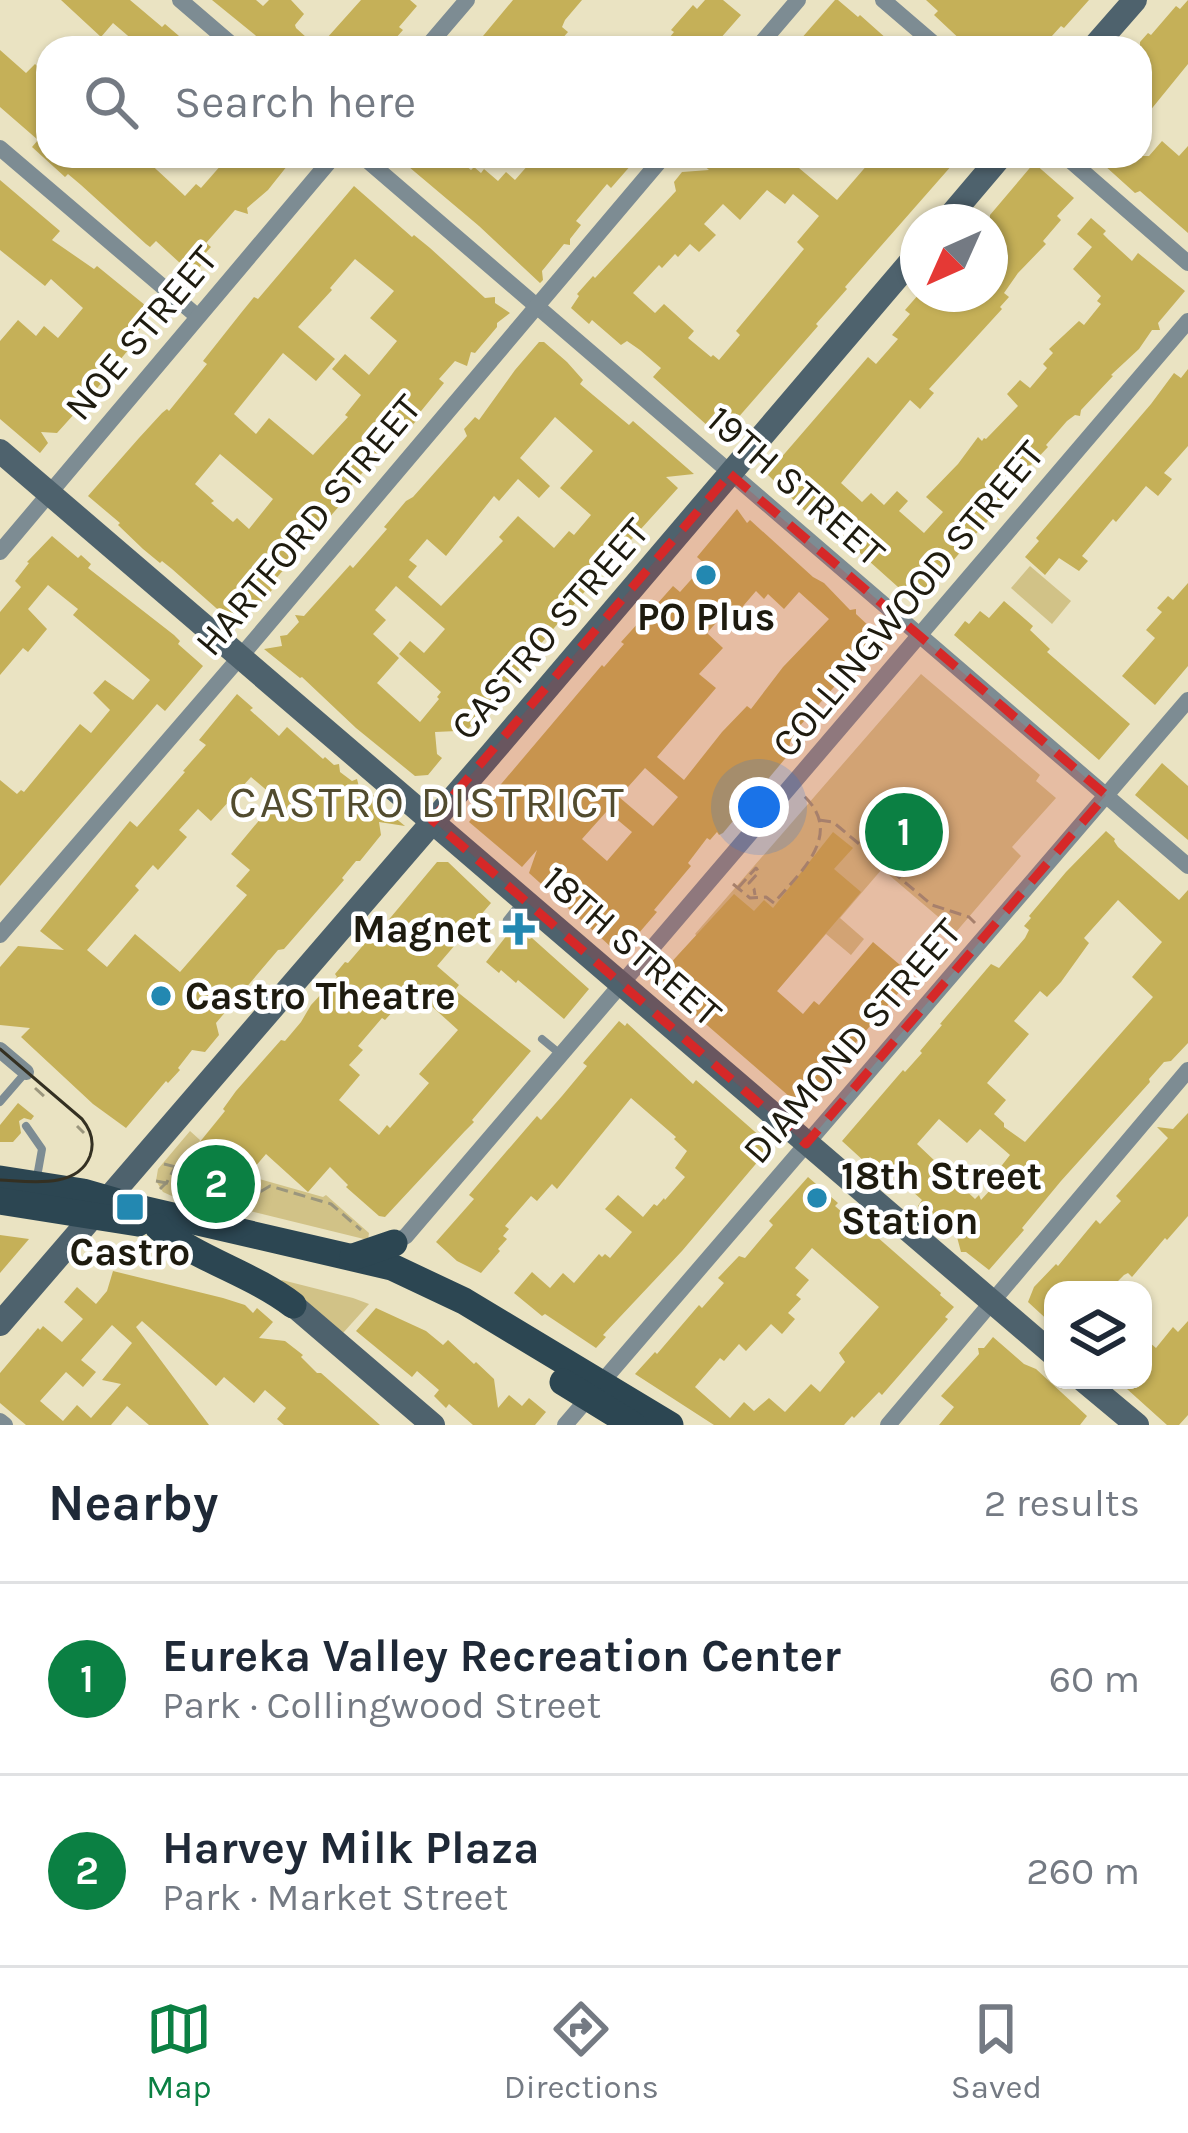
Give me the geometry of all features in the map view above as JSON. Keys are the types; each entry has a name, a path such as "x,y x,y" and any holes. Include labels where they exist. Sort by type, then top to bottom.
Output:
{"main road":[{"path":"0,1179 36,1184 158,1227 399,1287 670,1425"},
{"path":"0,1201 142,1209 372,1245 392,1267 447,1291 547,1352 633,1425"},
{"path":"158,1227 293,1305"}],"street":[{"path":"180,0 222,36"},
{"path":"436,36 467,0"},
{"path":"767,36 798,0"},
{"path":"883,0 925,36"},
{"path":"1104,36 1135,0"},
{"path":"0,148 196,316"},
{"name":"NOE STREET","path":"0,552 324,168"},
{"name":"19TH STREET","path":"376,168 1188,866"},
{"name":"HARTFORD STREET","path":"0,934 654,168"},
{"path":"960,204 991,168"},
{"path":"1078,168 1188,263"},
{"name":"CASTRO STREET","path":"2,1317 900,274"},
{"name":"COLLINGWOOD STREET","path":"372,1245 406,1235 1188,321"},
{"name":"18TH STREET","path":"0,452 1044,1346"},
{"name":"DIAMOND STREET","path":"565,1425 1188,700"},
{"path":"0,1050 30,1080"},
{"path":"888,1425 1188,1070"},
{"path":"293,1305 433,1425"},
{"path":"1094,1389 1137,1425"}],"lane":[{"path":"507,920 524,900"},
{"path":"542,1039 561,1055"},
{"path":"10,1113 0,1103 30,1080"},
{"path":"26,1126 42,1149 36,1184"}],"path":[{"path":"755,897 748,884 759,872 756,868 736,886 750,898 766,897 774,903 821,842 819,820 810,801 793,786"},
{"path":"819,820 833,822 932,905 969,917 988,933"},
{"path":"30,1080 45,1097"},
{"path":"77,1126 84,1132"},
{"path":"163,1163 228,1180 240,1193 185,1180 175,1167"},
{"path":"160,1189 175,1167"},
{"path":"156,1181 248,1199 270,1186 331,1204 372,1245"}],"highlighted area":[{"path":"730,474 1106,795 806,1144 432,820"}],"shaded area":[{"path":"1030,566 1071,601 1052,624 1011,588"},
{"path":"921,674 1040,775 1036,781 1056,798 1012,847 1021,856 956,932 882,869 840,918 864,939 851,955 826,934 770,999 695,934"},
{"path":"190,1131 200,1140 196,1151 203,1163 326,1195 369,1233 368,1240 163,1192 156,1181 158,1169"},
{"path":"278,1282 369,1304 343,1333"}],"building":[{"path":"61,0 130,0 179,36 128,36 113,23 100,36"},
{"path":"212,0 256,0 263,6 269,0 291,0 304,14 295,25 305,36 256,36"},
{"path":"361,0 410,0 417,6 399,27 403,30 398,36 329,36"},
{"path":"513,0 582,0 565,20 564,36 483,36"},
{"path":"705,0 723,0 741,15 723,36 671,36 693,5 697,9"},
{"path":"838,0 884,36 804,36"},
{"path":"926,0 1089,0 1052,36 956,36 934,15 938,11"},
{"path":"1188,0 1188,64 1152,108 1152,36 1145,36 1176,6 1180,9"},
{"path":"0,50 26,73 36,65 36,138 0,107"},
{"path":"1162,141 1179,156 1188,146 1188,233 1107,168 1152,168 1152,153"},
{"path":"55,168 155,168 185,196 196,184 201,188 218,168 285,168 247,208 248,214 235,210 206,243 211,247 193,275 156,241 150,247 68,174 65,177"},
{"path":"410,168 475,168 481,173 484,169 498,181 506,172 515,180 526,168 628,168 611,188 607,184 576,221 581,225 570,245 564,244 542,271 540,283"},
{"path":"707,168 799,168 837,200 865,168 949,168 918,204 900,204 900,224 818,326 736,420 724,418 727,443 653,377 661,368 627,341 621,345 571,308 593,276 676,191 674,182 682,172","holes":["767,190 785,204 793,194 819,216 797,242 804,249 736,331 740,335 719,360 688,338 694,331 664,304 655,313 633,293 659,265 662,268 690,244 699,252 716,235 704,224 723,204 740,220"]},
{"path":"1030,168 1040,168 1074,198 1057,216 1061,220 1043,241 1046,244 1008,287 1008,204 999,204"},
{"path":"0,180 60,231 52,240 94,269 97,266 151,310 137,326 137,339 94,392 57,433 41,432 48,443 40,453 0,419 0,341 18,320 36,336 44,326 58,338 83,308 51,279 45,286 0,250"},
{"path":"354,186 485,298 495,297 495,303 510,313 471,352 467,366 455,361 439,379 444,383 419,418 351,486 257,607 239,592 243,624 233,623 143,549 88,496 162,413 169,411 241,313 254,297 258,299","holes":["355,259 394,291 370,318 397,341 369,375 345,354 332,369 361,395 313,455 269,418 256,434 234,414 283,353 316,381 335,359 298,327","220,454 273,499 249,529 237,518 233,522 195,484"]},
{"path":"1091,218 1132,261 1138,253 1185,291 1158,323 1160,330 1152,330 1080,416 1067,421 1011,486 1016,491 917,604 767,474 868,357 876,364 898,339 892,335 910,314 999,312 929,389 934,393 920,409 910,400 841,483 862,502 871,493 884,505 897,491 908,501 899,511 924,533 943,512 926,497 978,437 986,439 1018,406 1007,394 1020,380 1030,388 1047,368 1043,364 1053,353 1049,349 1079,321 1084,325 1101,304 1097,301 1101,296 1073,269 1092,247 1077,234"},
{"path":"544,342 583,380 580,384 629,425 633,421 694,474 666,477 678,488 475,722 462,735 435,732 437,754 442,758 428,775 415,776 264,649 282,646 280,636 299,622 295,615 304,616 350,565 353,568 406,501 467,436 464,429 475,417 479,420 515,370","holes":["555,417 593,451 560,488 591,515 574,535 569,531 554,548 518,516 499,537 503,541 441,606 408,577 417,566 409,560 427,539 446,556 494,496 499,501 518,479 539,498 550,486 520,458","396,586 445,629 424,653 410,641 399,654 441,692 420,722 377,683 399,658 373,634 386,620 375,610"]},
{"path":"1188,369 1188,446 1164,473 1172,479 1158,496 1146,486 1082,556 1088,561 1079,571 1059,558 1045,575 1025,557 1039,541 1036,538 1174,373 1181,378"},
{"path":"737,509 747,523 750,520 850,610 856,609 885,641 862,672 859,669 845,683 841,679 798,728 789,754 723,833 707,838 688,863 691,866 654,910 657,912 620,955 529,873 537,850 522,867 469,822 640,621 673,586 680,592 705,564 697,557","holes":["756,591 764,599 768,594 784,609 799,592 829,619 751,709 747,706 722,732 684,780 657,757 716,688 699,674 723,648 707,633 731,606 738,612","645,768 678,797 653,826 619,797","607,811 632,832 607,861 582,839"]},
{"path":"52,536 174,635 203,666 165,711 157,704 0,886 0,780 17,794 24,792 80,724 91,733 110,710 93,693 105,680 133,700 150,680 73,615 78,609 48,585 28,609 47,629 0,675 0,612 21,587 15,581 27,562"},
{"path":"1188,583 1188,666 1155,705 1122,676 1155,638 1146,630 1162,612 1157,608 1168,596 1173,600"},
{"path":"1004,601 1033,626 1030,630 1050,649 1047,652 1130,724 1099,760 954,635 980,611 989,618"},
{"path":"237,694 279,736 287,727 323,759 339,764 340,772 352,781 357,779 359,787 369,796 376,795 376,802 405,826 379,822 381,835 216,1023 219,1035 205,1052 192,1050 180,1070 126,1128 21,1037 30,1028 0,1025 0,967 18,946 64,950 40,931 130,821 137,827 185,772 206,745 199,740","holes":["251,777 277,799 231,854 250,870 236,886 247,895 180,972 135,934 107,967 87,950 139,890 135,886 153,865 158,870 187,837 179,830 198,809 211,821"]},
{"path":"1162,763 1188,786 1188,840 1135,795"},
{"path":"1106,831 1179,900 1188,890 1188,1043 1149,1079 989,1270 961,1252 957,1237 918,1206 922,1200 891,1172 870,1157 865,1162 842,1141 922,1053 991,964 999,968 1025,938 1029,916","holes":["1118,900 1162,942 1132,977 1153,997 1025,1142 994,1114 1006,1100 987,1083 1029,1034 1014,1021 1040,991 1047,997 1061,982 1089,943 1084,938","939,1119 967,1143 980,1129 1010,1155 999,1169 1005,1174 981,1200 917,1144"]},
{"path":"833,832 853,848 834,869 861,892 777,991 803,1014 814,1001 819,1005 873,942 913,976 828,1075 832,1078 805,1110 655,980 734,894 754,911 764,900 773,908"},
{"path":"437,862 448,862 491,903 437,966 459,985 455,990 531,1051 474,1122 385,1217 346,1187 330,1167 308,1192 266,1154 247,1176 201,1161 199,1143 236,1091 285,1041 345,962 386,923","holes":["406,983 458,1030 419,1074 429,1083 379,1135 339,1100 360,1075 349,1065 363,1050 358,1046 395,1009 388,1003"]},
{"path":"514,926 589,989 564,1019 518,980 486,962"},
{"path":"619,1021 771,1146 596,1348 514,1293 532,1272 550,1288 563,1273 574,1283 599,1254 610,1258 632,1232 605,1209 618,1195 643,1217 685,1177 675,1168 687,1151 631,1098 557,1189 552,1184 537,1201 531,1196 505,1226 507,1239 481,1273 457,1261 436,1242 474,1199 469,1195 537,1116 541,1120 562,1096"},
{"path":"18,1103 34,1116 19,1121 21,1133 13,1142 0,1142 0,1125"},
{"path":"1188,1113 1188,1216 1132,1277 1128,1273 1118,1281 1044,1281 1044,1317 1028,1302 1034,1287 1096,1220 1100,1224 1121,1201 1116,1196 1168,1138 1157,1127 1173,1129"},
{"path":"808,1177 838,1203 835,1206 865,1232 868,1229 954,1307 882,1395 879,1392 844,1425 714,1425 635,1374 724,1283 718,1278 739,1256 745,1258 773,1225 769,1221","holes":["812,1248 879,1307 839,1353 845,1362 820,1392 811,1384 785,1412 769,1398 754,1411 744,1402 730,1418 695,1387 739,1344 746,1351 771,1324 782,1334 795,1319 788,1313 809,1280 795,1268"]},
{"path":"0,1235 29,1239 0,1273"},
{"path":"113,1271 223,1298 253,1313 257,1308 273,1322 259,1338 285,1341 380,1425 284,1425 277,1419 286,1408 265,1390 254,1403 224,1377 216,1386 142,1321 136,1327 209,1425 149,1425 127,1406 111,1425 26,1425 0,1403 0,1373 38,1328 43,1326 62,1342 83,1319 64,1302 77,1287 96,1304 107,1291","holes":["112,1325 132,1343 102,1380 121,1384 91,1418 77,1405 63,1421 40,1401 66,1372 83,1387 96,1372 81,1360"]},
{"path":"376,1308 426,1331 443,1345 448,1340 476,1362 494,1379 498,1408 509,1395 522,1406 529,1398 546,1412 535,1425 473,1425 449,1404 446,1408 434,1396 439,1390 417,1371 412,1377 356,1331"},
{"path":"1188,1321 1188,1415 1179,1425 1167,1425 1127,1389 1152,1389 1152,1345 1156,1348 1173,1327 1178,1332"},
{"path":"993,1337 1044,1376 1044,1389 1058,1389 1087,1416 1080,1425 939,1425 954,1407 941,1396 979,1354 978,1348"}],"tram line":[{"path":"0,1049 82,1119 92,1146 84,1167 63,1179 0,1180"}],"place":[{"name":"PO Plus","path":"706,575"},
{"name":"Eureka Valley Recreation Center","path":"904,832"},
{"name":"Magnet","path":"519,929"},
{"name":"Castro Theatre","path":"161,996"},
{"name":"Harvey Milk Plaza","path":"216,1184"},
{"name":"18th Street Station","path":"817,1198"},
{"name":"Castro","path":"130,1207"}],"district":[{"name":"CASTRO DISTRICT","path":"428,802"}]}
